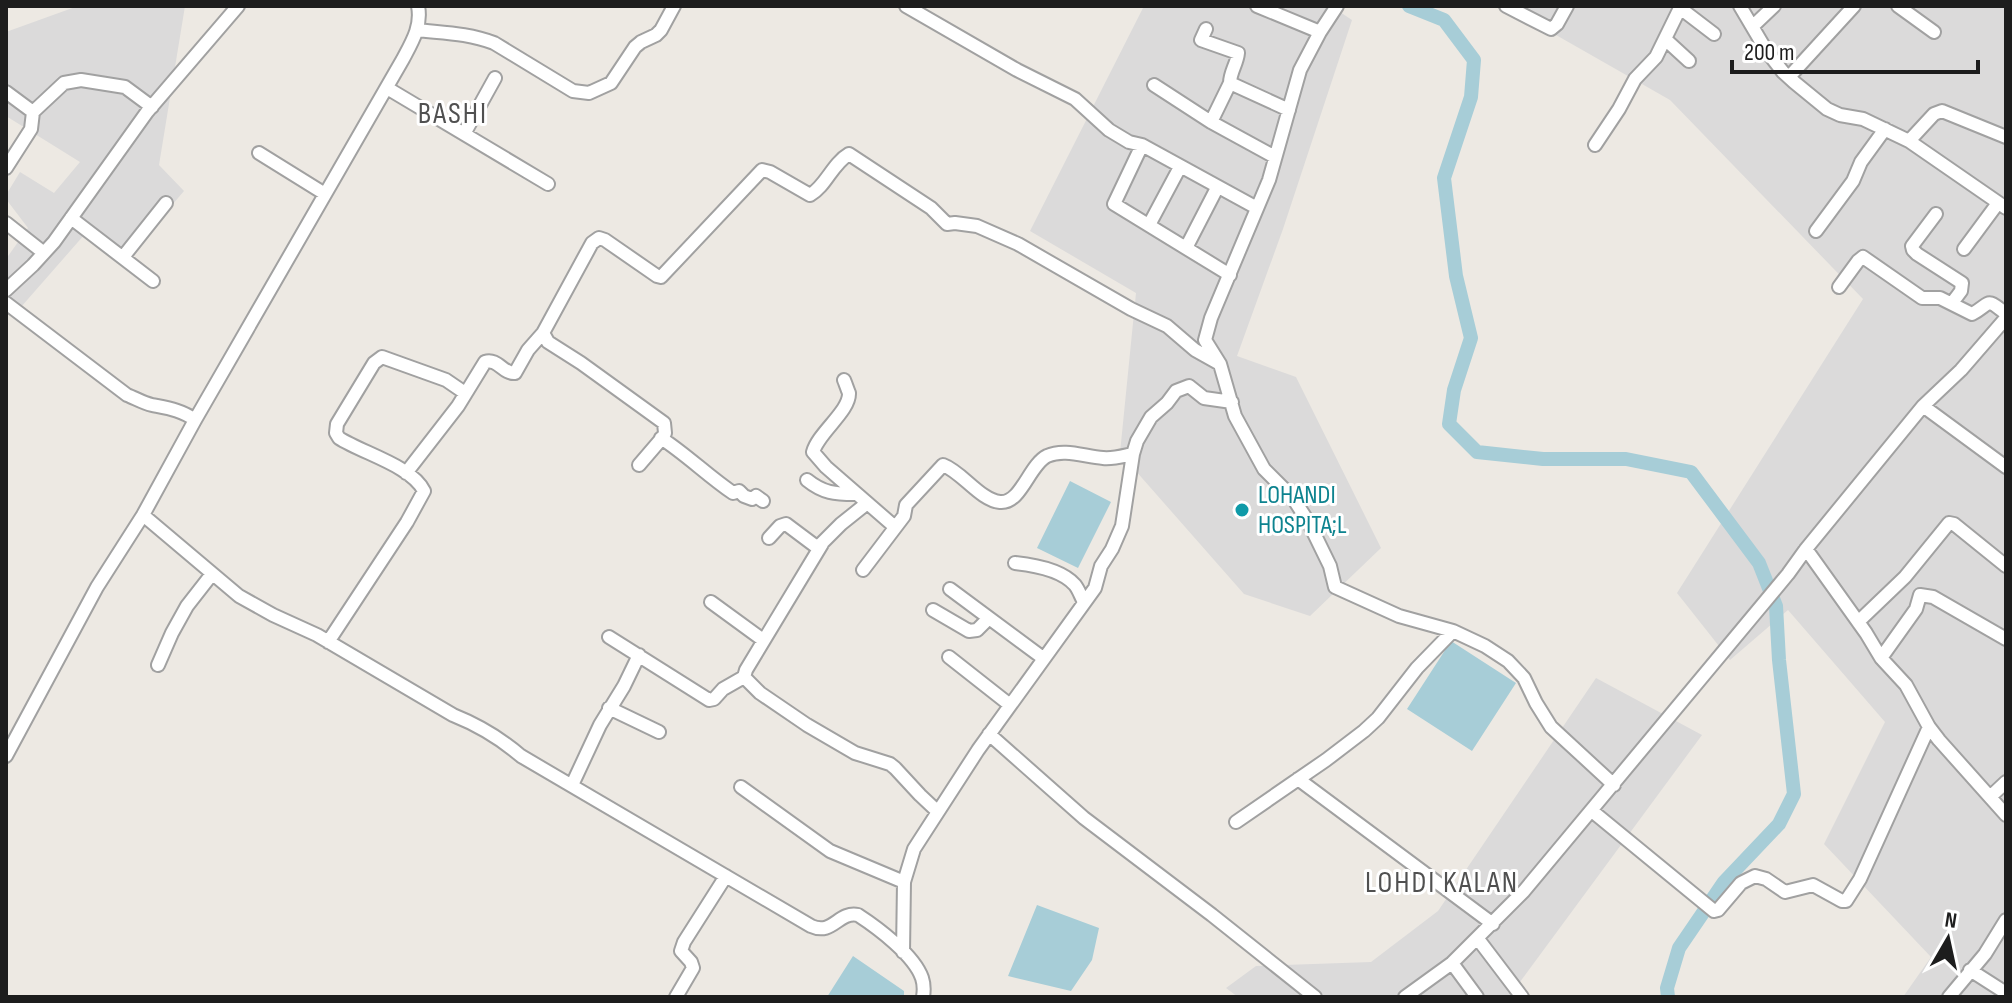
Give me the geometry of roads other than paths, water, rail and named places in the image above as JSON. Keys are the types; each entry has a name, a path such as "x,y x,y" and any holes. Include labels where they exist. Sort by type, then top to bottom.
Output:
{"street":[{"path":"6,756 97,587 143,515 387,88 417,30 420,19 418,6"},
{"path":"417,30 481,38 573,91 589,93 611,83 635,47 661,30 674,6"},
{"path":"906,6 1017,70 1075,99 1109,130 1129,142 1142,145 1257,208"},
{"path":"1257,6 1320,32"},
{"path":"1337,6 1300,70 1269,180 1205,335 1206,344 1220,364 1235,416 1264,469 1293,498 1309,523 1330,566 1335,587 1399,616 1453,631 1508,661 1524,678 1551,727 1614,785"},
{"path":"1506,6 1551,29 1567,6"},
{"path":"1740,6 1766,50 1806,93 1834,113 1863,119 1909,141 2002,206 1964,249"},
{"path":"1753,26 1774,6"},
{"path":"1789,77 1854,6"},
{"path":"1898,6 1934,32"},
{"path":"6,290 44,253 152,107 234,7"},
{"path":"1595,145 1635,79 1656,57 1681,7 1714,34"},
{"path":"1206,29 1201,40 1238,53 1230,83 1211,122"},
{"path":"1665,39 1689,61"},
{"path":"464,134 495,78"},
{"path":"6,168 29,134 33,112 64,83 81,80 125,87 152,107"},
{"path":"1230,83 1289,110"},
{"path":"1154,85 1211,122 1275,157"},
{"path":"387,88 548,184"},
{"path":"6,92 33,112"},
{"path":"1909,141 1934,114 1942,111 2006,137"},
{"path":"1816,231 1853,181 1861,162 1885,129"},
{"path":"1142,145 1114,204 1230,275"},
{"path":"259,153 325,194"},
{"path":"406,473 458,406 483,365 488,361 496,362 508,373 515,373 528,350 543,333 595,240 605,240 661,277 762,170 810,195 849,154 931,208 947,224 977,226 1018,244 1120,303 1167,326 1195,350 1220,364"},
{"path":"1149,225 1180,167"},
{"path":"1186,248 1217,188"},
{"path":"123,257 166,203"},
{"path":"1936,214 1912,246 1917,254 1962,283 1961,291 1952,303"},
{"path":"71,218 153,281"},
{"path":"6,223 44,253"},
{"path":"1405,997 1452,963 1524,891 1788,574 1923,406 1961,370 2006,316 1991,303 1972,314 1940,298 1922,298 1863,257 1839,287"},
{"path":"6,303 127,395 150,405 189,415 195,420"},
{"path":"543,333 548,342 664,423 665,433 639,465"},
{"path":"328,642 424,491 406,473 344,441 336,433 337,424 374,363 382,357 446,380 465,393"},
{"path":"844,380 849,392 846,405 820,437 813,452 855,494 895,527"},
{"path":"903,952 904,882 914,849 989,734 1095,588 1101,566 1122,526 1133,454 1151,417 1176,391 1189,386 1204,398 1232,402"},
{"path":"1923,406 2006,467"},
{"path":"661,438 733,493 739,491 748,498 756,496 763,501"},
{"path":"863,570 904,516 906,505 943,465 981,493 1002,502 1014,497 1045,457 1065,453 1115,458 1133,454"},
{"path":"807,480 831,493 855,494"},
{"path":"609,637 709,700 714,699 723,689 744,677 822,544 866,504"},
{"path":"143,515 253,605 328,642 453,715 476,724 521,756 818,929 831,926 846,915 858,915 903,952 916,967 923,979 923,997"},
{"path":"1858,622 1894,588 1949,523 2006,566"},
{"path":"769,538 786,524 814,545 822,544"},
{"path":"1806,549 1881,658 1906,685 1929,727 2006,815"},
{"path":"1015,563 1063,576 1077,587 1084,602"},
{"path":"158,665 187,606 212,574"},
{"path":"1894,588 1917,604"},
{"path":"950,589 1043,658"},
{"path":"1881,658 1916,609 1920,595 1933,597 2006,639"},
{"path":"711,602 763,640"},
{"path":"933,610 969,631 977,630 989,618"},
{"path":"1236,822 1371,725 1417,668 1453,631"},
{"path":"572,785 582,760 639,655"},
{"path":"949,657 1010,705"},
{"path":"744,677 760,693 807,725 855,753 890,764 937,811"},
{"path":"609,708 659,732"},
{"path":"1592,811 1705,905 1717,911 1741,883 1758,875 1785,892 1813,885 1842,901 1848,900 1929,727"},
{"path":"989,734 1084,818 1315,997"},
{"path":"1298,779 1493,924"},
{"path":"1990,797 2006,782"},
{"path":"741,787 830,851 904,882"},
{"path":"676,997 693,968 681,951 684,942 726,876"},
{"path":"1967,997 1952,992 1985,954 2006,920"},
{"path":"1478,939 1522,997"},
{"path":"1452,963 1477,997"},
{"path":"1970,970 2006,993"},
{"path":"1422,985 1431,997"}],"water":[{"path":"1070,481 1111,502 1078,568 1037,548"},
{"path":"1451,641 1516,683 1472,751 1407,709"},
{"path":"1037,905 1099,928 1092,960 1071,991 1008,976"},
{"path":"853,956 904,991 904,997 827,997"}],"waterway":[{"path":"1409,6 1444,20 1474,60 1471,97 1444,178 1456,276 1471,338 1454,390 1449,424 1477,452 1543,459 1626,459 1691,472 1759,563 1776,606 1794,794 1779,824 1724,882 1679,948 1667,988 1668,997"}],"place":[{"name":"LOHANDI HOSPITA;L","path":"1242,510"}],"district":[{"name":"BASHI","path":"453,114"},
{"name":"LOHDI KALAN","path":"1442,883"}]}
